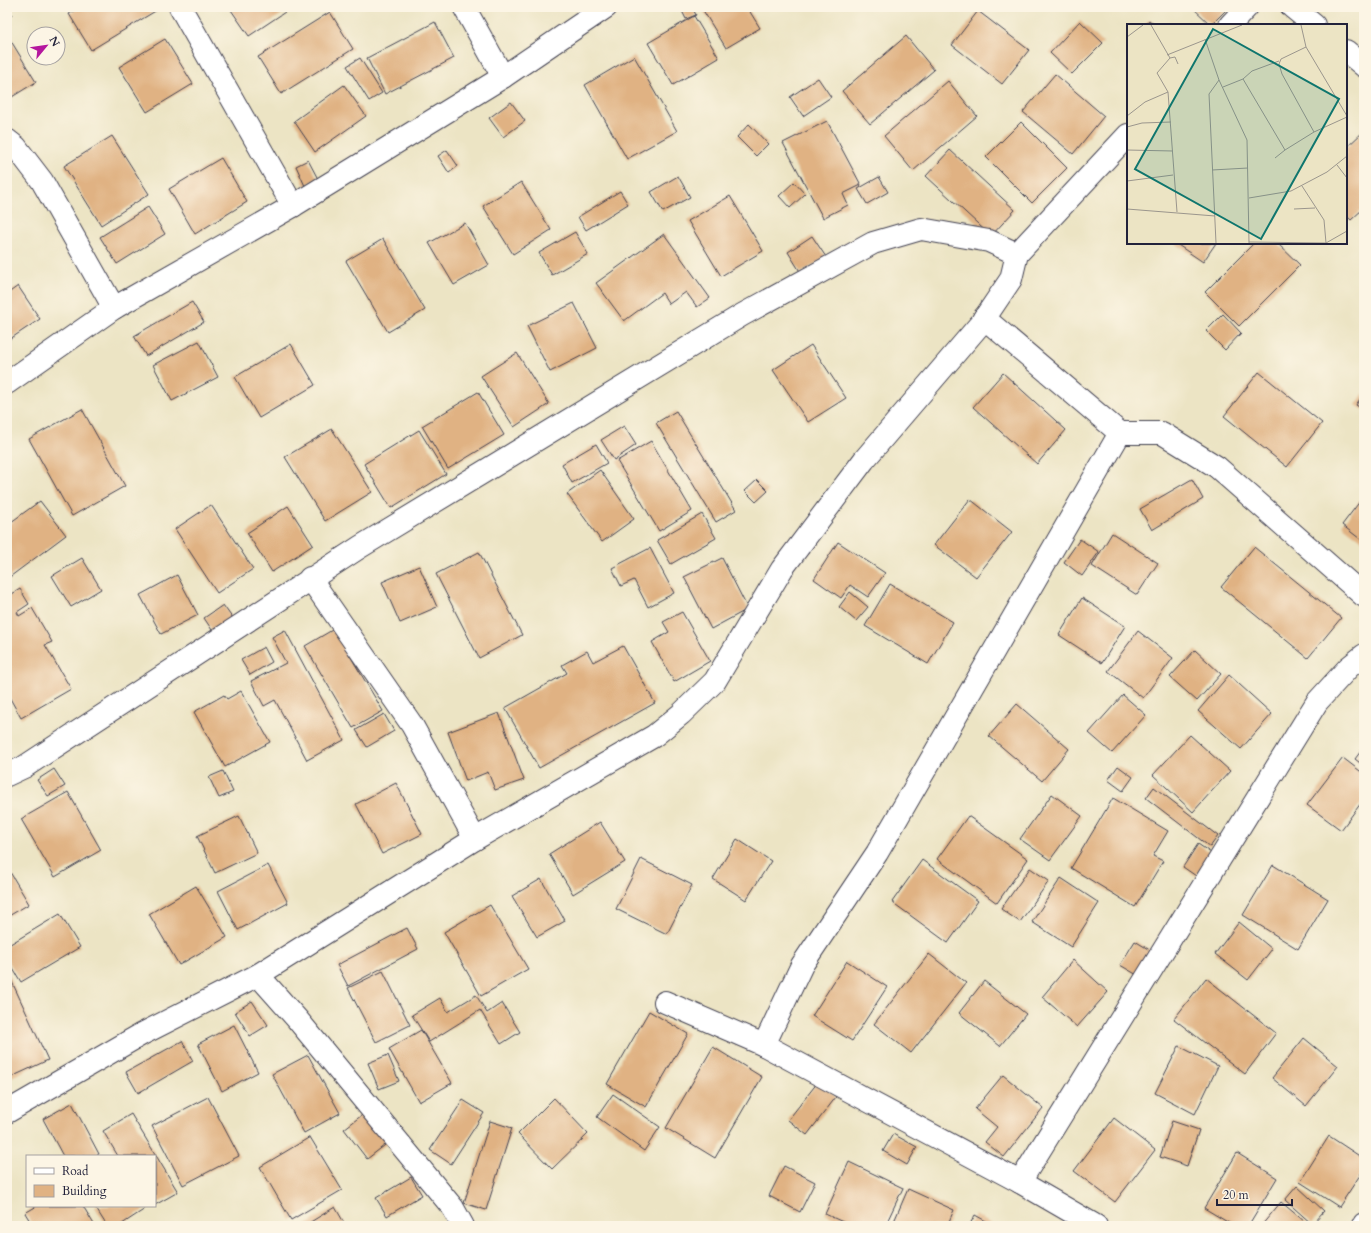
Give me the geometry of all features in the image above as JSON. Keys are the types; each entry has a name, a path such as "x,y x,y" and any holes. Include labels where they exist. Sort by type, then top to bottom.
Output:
{"street":[{"path":"180,7 293,206"},
{"path":"464,7 502,77"},
{"path":"7,383 114,308 293,206 502,77 606,7"},
{"path":"1231,24 1247,7"},
{"path":"1292,7 1313,24"},
{"path":"1347,52 1364,66"},
{"path":"7,1112 142,1034 258,975 475,840 654,736 681,714 715,681 782,569 864,460 984,318 1010,279 1017,254 1127,136"},
{"path":"7,140 16,147 42,181 114,308"},
{"path":"7,775 24,767 310,578 742,315 873,243 921,229 989,241 1017,254"},
{"path":"984,318 1120,433 1162,433 1217,467 1364,596"},
{"path":"764,1045 802,965 877,853 1120,433"},
{"path":"310,578 412,725 475,840"},
{"path":"1020,1182 1318,702 1349,667 1364,656"},
{"path":"258,975 452,1208 463,1226"},
{"path":"665,1002 764,1045 1020,1182 1096,1226"}],"building":[{"path":"7,7 12,15 7,18"},
{"path":"80,7 162,7 91,50 69,14"},
{"path":"229,7 286,7 288,10 249,36"},
{"path":"680,7 692,7 696,15 686,19"},
{"path":"701,7 747,7 760,28 726,48"},
{"path":"1192,7 1229,7 1212,24 1210,24"},
{"path":"978,11 1029,50 1002,84 952,45"},
{"path":"330,12 353,49 281,94 258,57"},
{"path":"694,16 719,58 673,85 648,43"},
{"path":"1149,20 1154,24 1146,24"},
{"path":"1080,21 1103,43 1072,74 1050,53"},
{"path":"435,22 454,58 385,94 367,58"},
{"path":"906,36 934,70 870,124 842,91"},
{"path":"165,39 193,84 147,112 119,67"},
{"path":"11,41 36,82 7,100 7,43"},
{"path":"634,56 677,131 627,159 585,85"},
{"path":"360,58 382,93 369,101 347,66"},
{"path":"1055,74 1104,116 1073,154 1023,112"},
{"path":"818,78 831,97 803,116 790,97"},
{"path":"948,81 977,116 913,171 884,136"},
{"path":"344,85 366,116 315,152 294,121"},
{"path":"511,102 525,121 503,137 489,118"},
{"path":"827,121 861,185 843,194 848,205 823,218 783,143"},
{"path":"1021,122 1067,168 1032,203 986,157"},
{"path":"749,124 768,144 756,156 737,137"},
{"path":"1364,131 1364,208 1351,220 1347,216 1347,147"},
{"path":"112,136 149,194 101,225 64,166"},
{"path":"447,150 458,166 449,173 438,156"},
{"path":"950,150 1015,210 991,236 926,176"},
{"path":"221,158 247,202 195,234 169,189"},
{"path":"308,160 318,179 305,186 296,166"},
{"path":"678,176 690,197 663,212 651,192"},
{"path":"879,177 888,192 867,204 858,189"},
{"path":"521,182 551,230 513,254 483,206"},
{"path":"794,182 805,194 790,208 779,196"},
{"path":"620,191 628,204 586,230 578,217"},
{"path":"730,196 763,251 721,276 688,221"},
{"path":"148,207 165,234 117,264 100,237"},
{"path":"465,223 489,265 454,285 429,243"},
{"path":"575,232 588,254 552,275 539,253"},
{"path":"664,234 710,298 697,307 686,292 669,304 662,293 624,321 596,283"},
{"path":"812,236 826,257 801,273 788,252"},
{"path":"383,239 425,310 388,332 346,261"},
{"path":"1176,244 1215,244 1203,262"},
{"path":"1253,244 1278,244 1300,265 1239,326 1205,292"},
{"path":"18,286 40,319 7,341 7,294"},
{"path":"192,302 204,322 146,356 134,336"},
{"path":"574,303 597,348 550,372 527,326"},
{"path":"1223,314 1241,333 1225,350 1206,331"},
{"path":"199,341 218,377 172,401 153,365"},
{"path":"291,344 315,385 259,418 235,377"},
{"path":"811,345 846,398 808,422 773,370"},
{"path":"517,353 549,404 514,427 481,376"},
{"path":"1259,372 1322,423 1287,467 1224,416"},
{"path":"1003,373 1066,430 1037,464 973,407"},
{"path":"478,392 504,435 448,469 422,426"},
{"path":"1364,393 1364,410 1356,405"},
{"path":"82,409 125,486 72,516 29,439"},
{"path":"676,411 736,510 716,522 656,423"},
{"path":"624,426 636,445 614,460 601,440"},
{"path":"332,429 372,492 325,521 285,457"},
{"path":"419,430 446,474 391,508 364,464"},
{"path":"651,441 692,511 659,531 617,461"},
{"path":"596,444 607,463 572,483 562,464"},
{"path":"600,470 634,519 602,542 567,494"},
{"path":"1192,479 1203,499 1152,530 1140,509"},
{"path":"757,480 768,491 756,502 745,491"},
{"path":"1364,496 1364,542 1342,525"},
{"path":"970,499 1012,532 976,577 934,545"},
{"path":"40,501 66,535 7,579 7,525"},
{"path":"211,505 253,569 217,593 175,529"},
{"path":"288,506 313,545 272,572 247,533"},
{"path":"702,514 716,538 671,564 657,540"},
{"path":"1112,533 1158,563 1137,595 1092,566"},
{"path":"1080,539 1099,552 1082,576 1064,562"},
{"path":"838,542 885,573 868,597 850,585 841,598 814,579"},
{"path":"1254,547 1341,618 1308,658 1221,587"},
{"path":"650,548 674,593 648,607 634,580 621,586 612,568"},
{"path":"479,552 522,635 479,658 436,574"},
{"path":"82,558 101,589 71,607 52,576"},
{"path":"722,558 748,609 711,629 684,577"},
{"path":"419,566 437,607 400,623 382,582"},
{"path":"177,575 198,615 161,634 140,595"},
{"path":"890,584 953,622 928,664 865,626"},
{"path":"20,589 29,604 17,612 19,616 32,608 52,642 45,645 71,689 21,718 7,693 7,597"},
{"path":"850,592 868,607 856,621 839,607"},
{"path":"1082,598 1125,626 1102,663 1059,635"},
{"path":"223,605 233,619 214,633 204,618"},
{"path":"682,612 710,661 674,682 652,642 669,632 663,622"},
{"path":"334,629 383,711 353,728 305,646"},
{"path":"285,630 344,740 307,760 275,700 264,706 251,681 286,663 272,637"},
{"path":"1138,631 1173,658 1143,698 1108,671"},
{"path":"623,646 655,703 539,768 505,708 567,673 562,665 587,651 593,662"},
{"path":"264,647 272,662 250,675 241,660"},
{"path":"1195,650 1221,674 1197,701 1170,677"},
{"path":"1229,675 1272,714 1241,749 1198,711"},
{"path":"241,691 270,742 225,767 194,712 224,695 227,699"},
{"path":"1123,695 1146,715 1112,753 1089,733"},
{"path":"1017,704 1069,749 1042,781 989,736"},
{"path":"499,713 524,780 495,790 488,772 466,781 448,732"},
{"path":"384,714 394,731 367,747 356,730"},
{"path":"1190,735 1230,771 1193,812 1153,775"},
{"path":"1364,747 1364,766 1355,759"},
{"path":"1343,758 1364,774 1364,799 1341,830 1307,805"},
{"path":"1118,766 1133,777 1123,791 1108,780"},
{"path":"54,769 65,786 48,796 37,780"},
{"path":"223,771 233,792 219,798 209,777"},
{"path":"396,783 422,834 382,854 356,804"},
{"path":"1154,787 1218,836 1210,847 1146,798"},
{"path":"68,792 101,850 55,877 21,819"},
{"path":"1052,794 1082,816 1050,860 1020,839"},
{"path":"1113,798 1168,831 1153,856 1163,861 1135,907 1071,868"},
{"path":"239,816 257,853 215,873 197,836"},
{"path":"968,816 1028,859 997,903 937,859"},
{"path":"600,822 625,862 573,894 549,854"},
{"path":"737,839 771,861 746,900 713,879"},
{"path":"1198,844 1211,853 1196,876 1183,867"},
{"path":"641,859 692,885 667,934 616,909"},
{"path":"922,860 978,901 948,943 892,902"},
{"path":"268,865 288,903 238,930 218,891"},
{"path":"1273,865 1328,899 1298,949 1243,915"},
{"path":"7,867 29,904 7,917"},
{"path":"1030,868 1049,881 1020,922 1001,909"},
{"path":"1061,878 1099,903 1071,947 1032,922"},
{"path":"541,879 565,921 537,937 512,896"},
{"path":"196,886 227,937 179,965 149,914"},
{"path":"490,905 528,969 481,996 444,932"},
{"path":"60,914 80,947 21,982 7,959 7,946"},
{"path":"1239,922 1272,949 1248,980 1215,954"},
{"path":"407,928 418,949 348,986 337,965"},
{"path":"1135,941 1153,952 1139,976 1120,965"},
{"path":"929,954 966,983 911,1053 874,1024"},
{"path":"1073,960 1108,992 1077,1027 1042,997"},
{"path":"847,961 887,987 852,1041 812,1016"},
{"path":"7,971 48,1060 7,1079"},
{"path":"383,971 410,1025 376,1042 348,988"},
{"path":"1206,978 1276,1033 1245,1074 1174,1019"},
{"path":"984,981 1026,1014 1000,1046 959,1013"},
{"path":"476,995 487,1013 502,1003 520,1032 501,1044 480,1010 429,1042 412,1015 440,998 448,1012"},
{"path":"252,1001 268,1025 250,1036 235,1012"},
{"path":"649,1011 688,1034 646,1107 607,1084"},
{"path":"234,1025 258,1072 222,1091 198,1044"},
{"path":"421,1030 452,1083 419,1102 389,1049"},
{"path":"1304,1038 1338,1066 1306,1106 1272,1078"},
{"path":"182,1041 193,1061 138,1093 126,1072"},
{"path":"1179,1046 1218,1066 1195,1114 1155,1093"},
{"path":"713,1047 762,1077 715,1158 666,1128"},
{"path":"308,1055 340,1113 304,1133 272,1074"},
{"path":"388,1055 399,1081 379,1089 368,1063"},
{"path":"1003,1075 1043,1108 1004,1157 985,1142 997,1127 975,1109"},
{"path":"818,1082 836,1097 807,1135 788,1120"},
{"path":"613,1094 660,1127 644,1151 597,1117"},
{"path":"208,1097 239,1156 183,1185 152,1126"},
{"path":"554,1098 588,1134 552,1169 518,1134"},
{"path":"463,1100 484,1113 451,1164 430,1150"},
{"path":"72,1103 99,1154 62,1155 43,1119"},
{"path":"366,1112 389,1142 367,1159 344,1129"},
{"path":"131,1114 156,1155 117,1155 103,1131"},
{"path":"1114,1118 1155,1150 1115,1202 1074,1171"},
{"path":"490,1121 512,1128 486,1210 464,1203"},
{"path":"1172,1121 1199,1130 1187,1166 1160,1157"},
{"path":"893,1134 917,1147 907,1165 883,1151"},
{"path":"1329,1136 1364,1159 1364,1169 1339,1207 1300,1182"},
{"path":"310,1137 342,1190 291,1220 260,1167"},
{"path":"1237,1153 1277,1178 1248,1226 1234,1226 1204,1208"},
{"path":"156,1155 178,1192 156,1204"},
{"path":"849,1162 903,1188 885,1226 852,1226 825,1214"},
{"path":"784,1166 815,1182 800,1212 769,1196"},
{"path":"411,1177 422,1195 387,1216 376,1198"},
{"path":"1297,1186 1324,1211 1312,1224 1285,1200"},
{"path":"908,1189 954,1210 947,1226 892,1226"},
{"path":"1281,1202 1310,1226 1261,1226"},
{"path":"35,1207 84,1207 95,1226 33,1226 25,1213"},
{"path":"95,1207 144,1207 145,1209 119,1226 107,1226"},
{"path":"335,1207 346,1226 304,1226"},
{"path":"975,1215 995,1226 969,1226"},
{"path":"1210,1220 1220,1226 1206,1226"}]}
